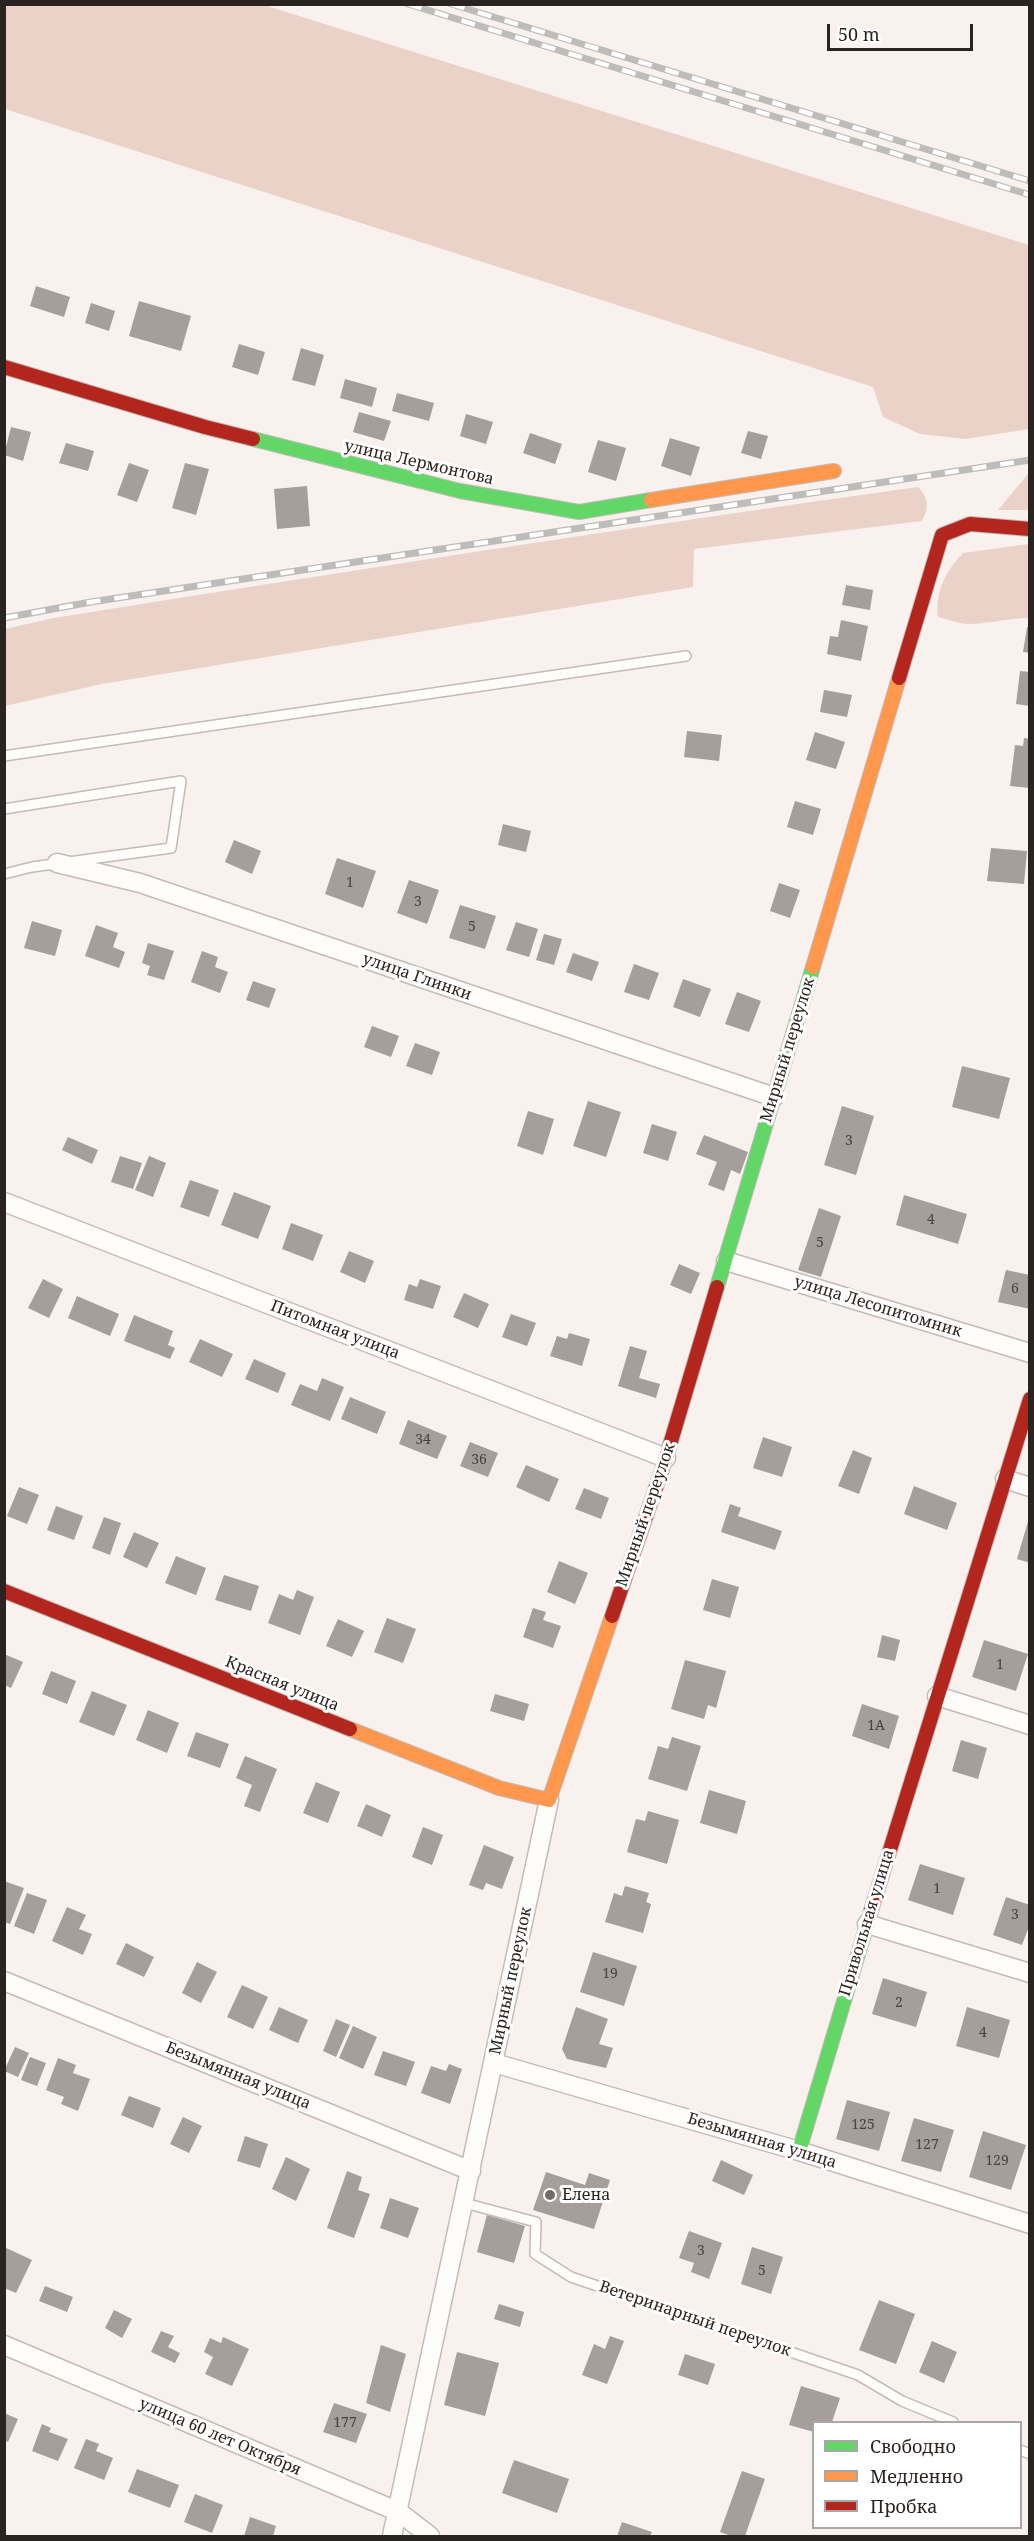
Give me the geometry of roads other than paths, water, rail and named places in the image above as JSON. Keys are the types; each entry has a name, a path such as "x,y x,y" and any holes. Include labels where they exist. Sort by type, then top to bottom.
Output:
{"street":[{"name":"улица Лермонтова","path":"4,367 216,430 460,491 579,512 834,471"},
{"name":"Мирный переулок","path":"392,2536 399,2512 549,1800 666,1458 942,536 970,524 1029,529"},
{"name":"улица Глинки","path":"57,863 140,883 774,1097"},
{"name":"Питомная улица","path":"4,1202 666,1458"},
{"name":"улица Лесопитомник","path":"726,1261 1029,1353"},
{"name":"Привольная улица","path":"799,2151 1029,1399"},
{"path":"1005,1479 1029,1487"},
{"name":"Красная улица","path":"4,1591 499,1788 549,1800"},
{"path":"937,1696 1029,1725"},
{"path":"867,1924 1029,1973"},
{"name":"Безымянная улица","path":"4,1981 471,2171"},
{"name":"Безымянная улица","path":"494,2063 799,2151 1029,2223"},
{"name":"улица 60 лет Октября","path":"4,2345 399,2512 430,2536"}],"lane":[{"path":"4,756 686,656"},
{"path":"4,809 181,781 171,848 57,863 4,874"},
{"name":"Ветеринарный переулок","path":"464,2203 536,2222 535,2254 571,2277 858,2375 902,2401 951,2421"}],"railway":[{"path":"408,4 1030,195"},
{"path":"451,4 1030,181"},
{"path":"4,618 91,602 1030,460"}],"place":[{"name":"Елена","path":"550,2195"}]}
